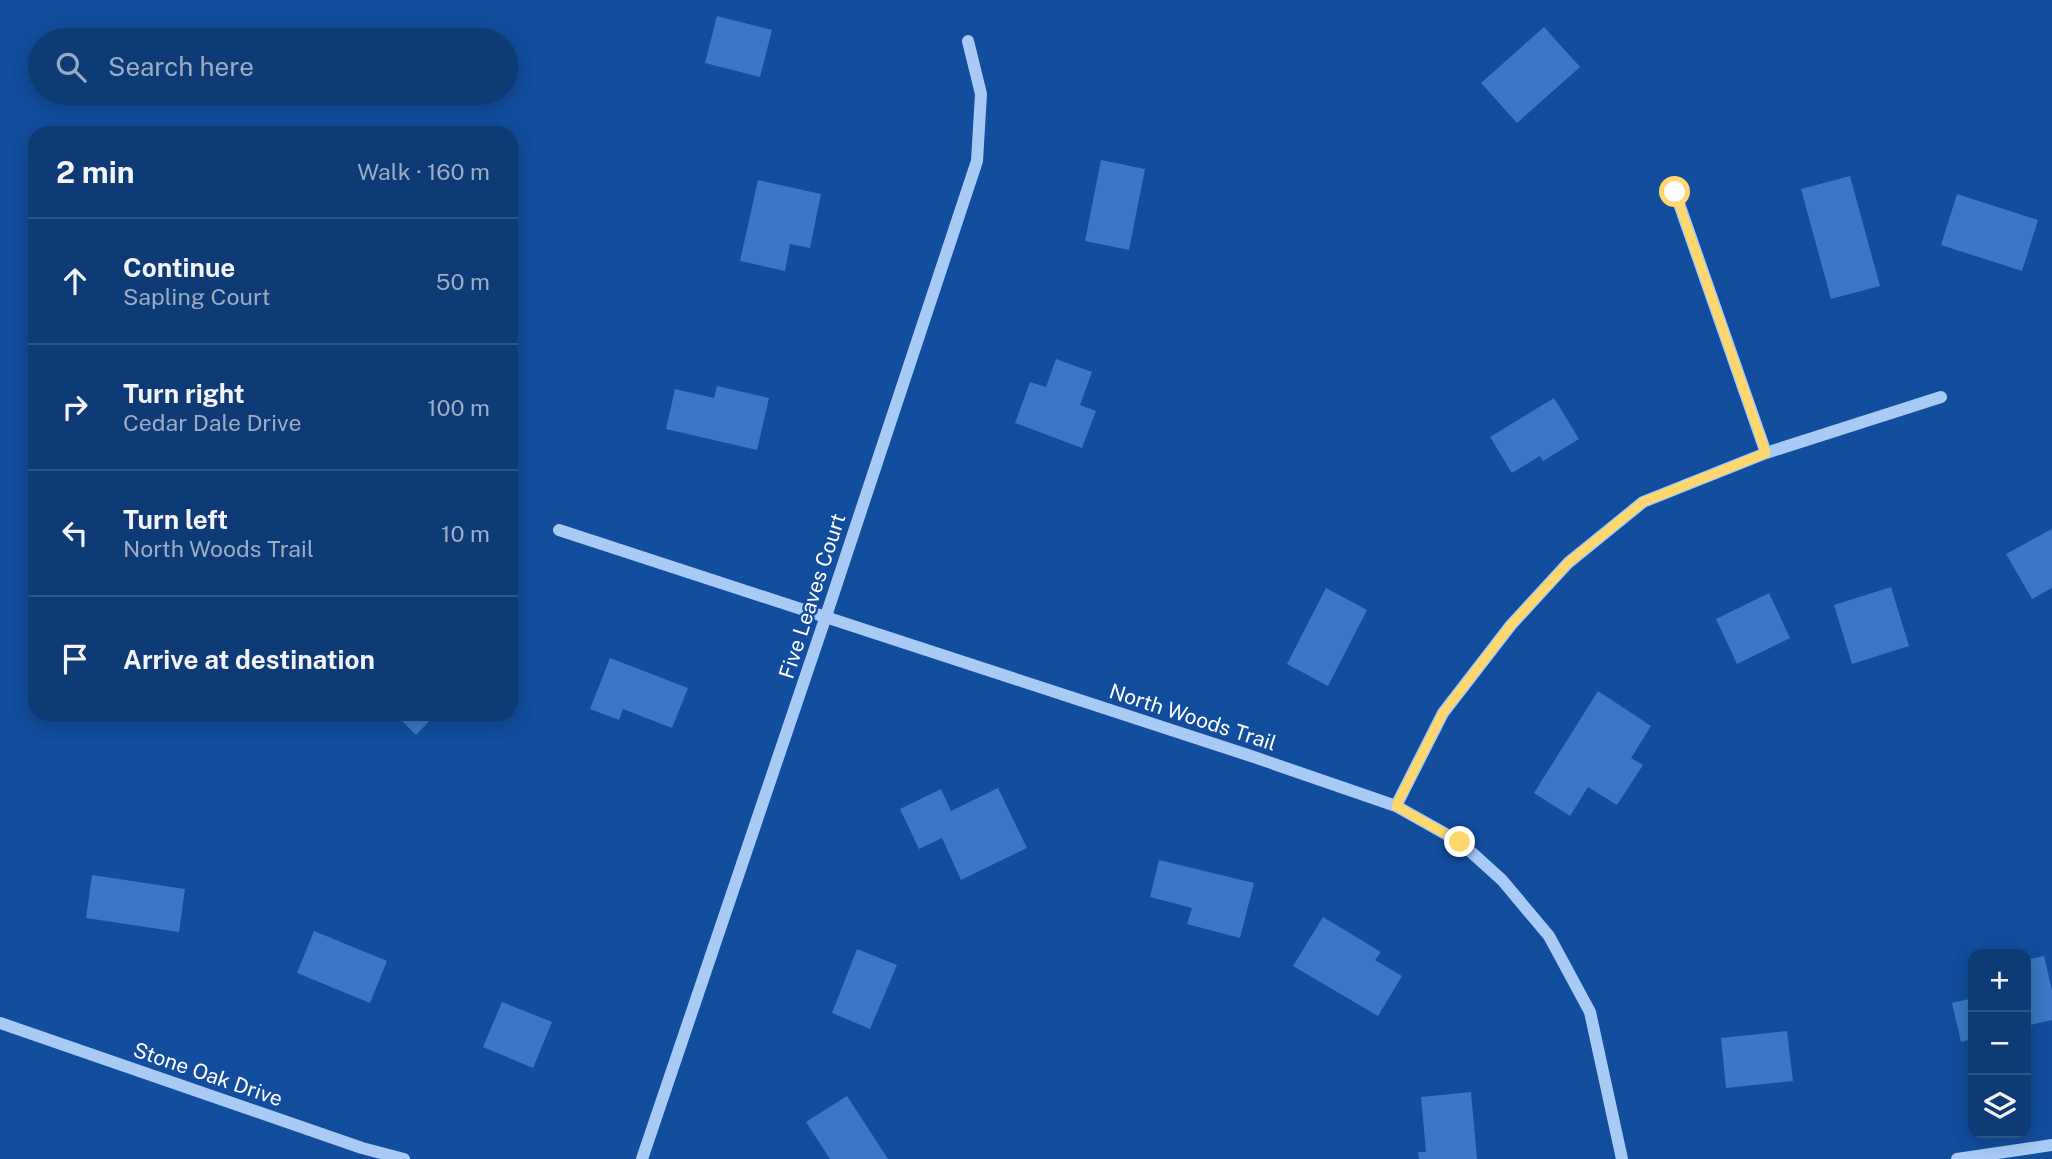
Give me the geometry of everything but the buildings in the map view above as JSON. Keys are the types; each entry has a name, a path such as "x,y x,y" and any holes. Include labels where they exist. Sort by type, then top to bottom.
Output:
{"street":[{"name":"Five Leaves Court","path":"642,1159 826,616 976,161 981,93 968,41"},
{"path":"1675,192 1766,453"},
{"path":"1396,806 1443,713 1511,625 1568,563 1643,502 1766,453 1941,397"},
{"name":"North Woods Trail","path":"559,530 1251,755 1396,806 1460,842 1502,880 1549,936 1590,1012 1622,1159"},
{"name":"Stone Oak Drive","path":"0,1023 404,1159"},
{"path":"1957,1159 2052,1145"}],"route":[{"path":"1460,842 1396,806 1443,713 1511,625 1568,563 1643,502 1766,453 1675,192"}]}
